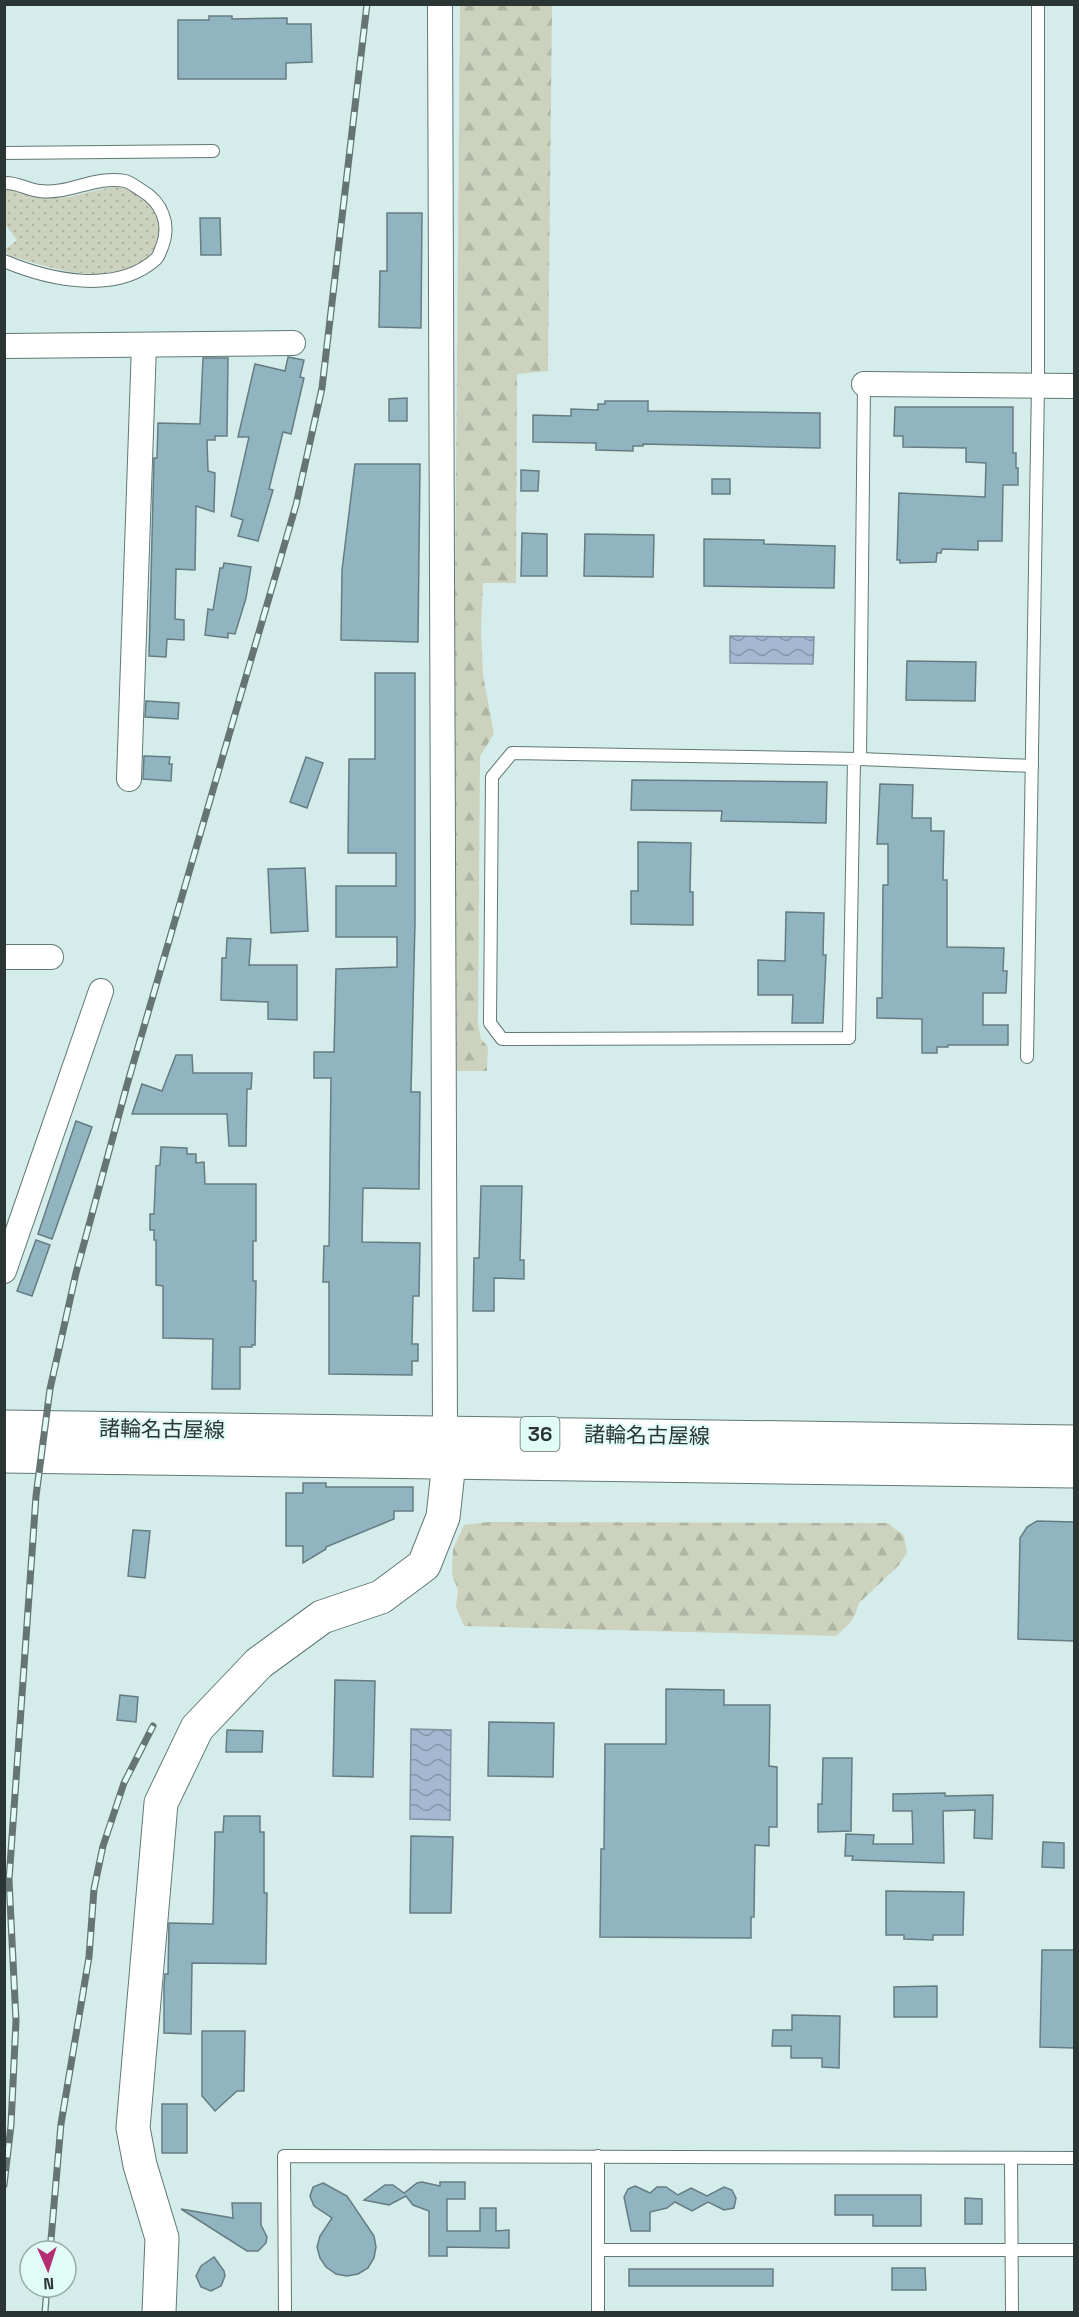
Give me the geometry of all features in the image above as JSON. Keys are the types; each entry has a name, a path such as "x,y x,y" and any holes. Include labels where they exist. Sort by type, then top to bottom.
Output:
{"main road":[{"name":"諸輪名古屋線","path":"4,1426 447,1447 1074,1472"},
{"name":"諸輪名古屋線","path":"4,1456 447,1447 1074,1442"},
{"path":"159,2313 162,2238 140,2165 133,2128 161,1803 197,1728 259,1663 322,1617 381,1597 424,1565 443,1517 447,1447"}],"street":[{"path":"440,4 447,1447"},
{"path":"4,346 292,343"},
{"path":"129,778 144,345"},
{"path":"864,384 1074,386"},
{"path":"4,957 51,957"},
{"path":"4,1272 101,991"}],"lane":[{"path":"1027,1057 1038,386 1038,4"},
{"path":"4,153 213,151"},
{"path":"4,183 40,191 63,190 90,182 126,181 154,198 164,215 166,237 158,258 130,275 100,282 75,281 5,262"},
{"path":"864,384 857,759 849,1038 502,1039 490,1023 492,777 512,753 857,759 1032,766"},
{"path":"285,2313 284,2156 1074,2158"},
{"path":"597,2313 598,2156"},
{"path":"1011,2158 1012,2313"},
{"path":"598,2250 1074,2250"}],"green space":[{"path":"460,5 552,5 548,371 517,374 516,583 483,583 481,629 483,675 494,734 480,756 478,1025 481,1039 488,1047 487,1071 451,1071"},
{"path":"112,187 126,188 140,195 151,205 157,216 159,229 157,242 151,254 140,264 111,273 67,271 10,256 4,250 17,240 5,224 5,189 13,188 39,195 60,197"},
{"path":"488,1522 888,1523 904,1536 907,1553 898,1566 859,1603 849,1624 836,1636 464,1626 456,1607 458,1590 452,1574 453,1549 464,1525"}],"water":[{"path":"730,636 814,637 813,664 730,663"},
{"path":"411,1729 451,1730 450,1820 410,1819"}],"building":[{"path":"209,16 232,16 232,19 287,18 287,24 311,24 312,62 286,63 286,79 178,79 178,20 209,20"},
{"path":"387,213 422,213 421,328 379,327 380,271 387,271"},
{"path":"200,218 220,218 221,255 201,255"},
{"path":"288,357 304,360 300,377 304,378 291,434 283,432 269,489 273,490 258,541 238,536 243,520 231,516 249,437 238,437 255,364 285,371"},
{"path":"203,358 228,358 227,436 215,436 215,440 207,440 208,471 215,473 214,512 196,506 195,570 176,569 175,619 184,620 184,640 167,639 166,657 149,656 154,458 157,458 158,423 200,424"},
{"path":"407,398 407,421 389,421 389,399"},
{"path":"605,401 648,401 648,411 820,413 820,448 643,444 643,446 633,446 633,451 596,450 596,443 533,442 533,415 571,416 571,409 598,410 598,404 605,404"},
{"path":"895,407 1013,407 1013,453 1016,453 1018,485 1003,485 1002,541 978,541 978,550 942,549 941,553 937,553 936,562 900,563 900,560 897,560 899,493 985,497 986,463 966,462 966,448 903,447 903,436 894,436"},
{"path":"355,464 420,464 418,642 341,640 342,570"},
{"path":"521,470 539,471 538,491 521,491"},
{"path":"712,479 730,479 730,494 712,494"},
{"path":"522,533 547,534 547,576 521,576"},
{"path":"585,534 654,535 653,577 584,576"},
{"path":"704,539 764,540 764,544 835,546 834,588 704,586"},
{"path":"224,563 251,567 246,598 235,634 228,633 228,638 205,635 208,609 213,610 220,568 223,568"},
{"path":"907,661 976,662 975,701 906,700"},
{"path":"375,673 415,673 415,922 411,1092 420,1092 419,1189 363,1188 362,1242 420,1243 419,1296 413,1296 412,1344 418,1344 418,1361 412,1361 412,1375 329,1374 329,1282 323,1282 324,1246 329,1246 331,1078 314,1078 314,1052 334,1052 336,969 397,967 397,937 336,937 336,886 396,886 396,853 348,853 349,759 375,759"},
{"path":"146,701 179,703 178,719 145,717"},
{"path":"144,756 170,757 171,781 143,779"},
{"path":"306,757 323,763 307,808 290,802"},
{"path":"632,780 827,782 826,823 721,821 722,811 631,810"},
{"path":"880,784 913,785 912,818 931,818 931,831 944,831 943,880 947,880 947,947 1004,948 1003,971 1007,971 1006,993 983,993 983,1025 1008,1025 1008,1045 948,1045 948,1047 937,1047 937,1053 922,1053 922,1019 877,1018 877,998 882,998 883,885 888,885 888,844 877,844"},
{"path":"638,842 691,843 690,892 693,892 693,925 631,924 631,891 638,891"},
{"path":"305,868 308,931 271,933 268,869"},
{"path":"786,912 824,913 823,955 826,955 823,1023 792,1023 793,995 758,995 758,960 785,961"},
{"path":"227,938 251,939 249,965 297,965 297,1020 268,1019 268,1002 221,1000 222,958 226,958"},
{"path":"176,1055 192,1055 193,1073 252,1073 251,1089 247,1089 246,1146 229,1146 227,1114 132,1114 142,1084 162,1091"},
{"path":"76,1121 92,1127 52,1239 38,1234"},
{"path":"161,1147 187,1148 187,1154 196,1154 196,1163 204,1162 205,1184 256,1184 256,1241 253,1241 253,1281 256,1281 255,1345 240,1347 240,1389 212,1389 213,1339 163,1338 163,1286 156,1285 156,1240 154,1240 154,1230 150,1230 150,1214 154,1214 156,1166 160,1165"},
{"path":"481,1186 522,1186 520,1260 524,1260 524,1279 494,1278 494,1311 473,1311 474,1258 479,1258"},
{"path":"36,1240 50,1245 32,1296 17,1291"},
{"path":"303,1483 326,1483 326,1487 413,1487 413,1511 394,1511 394,1519 326,1547 303,1563 303,1546 286,1546 286,1493 303,1493"},
{"path":"1037,1521 1074,1522 1074,1641 1018,1639 1020,1538 1027,1527"},
{"path":"133,1530 150,1531 145,1578 128,1576"},
{"path":"335,1680 375,1681 373,1777 333,1776"},
{"path":"666,1689 724,1690 724,1705 770,1705 769,1766 777,1767 777,1827 769,1827 769,1846 755,1845 754,1917 751,1917 751,1938 600,1937 605,1744 666,1744"},
{"path":"120,1695 138,1697 136,1722 117,1720"},
{"path":"489,1722 554,1723 553,1777 488,1776"},
{"path":"227,1730 263,1731 262,1752 226,1752"},
{"path":"823,1758 852,1758 851,1831 818,1832 818,1804 822,1804"},
{"path":"945,1793 945,1796 993,1795 992,1839 974,1838 975,1810 943,1811 944,1863 852,1860 853,1856 845,1856 846,1834 874,1835 873,1844 913,1844 912,1811 893,1811 893,1794"},
{"path":"224,1816 260,1816 260,1832 264,1832 264,1893 267,1893 266,1964 192,1963 191,2034 164,2033 164,1985 165,1974 168,1974 169,1923 213,1924 215,1832 223,1832"},
{"path":"411,1836 453,1837 451,1913 410,1913"},
{"path":"1043,1842 1064,1843 1064,1868 1042,1867"},
{"path":"886,1891 964,1892 963,1935 933,1935 933,1940 904,1939 904,1935 886,1935"},
{"path":"1042,1950 1074,1950 1074,2048 1040,2047"},
{"path":"937,1986 937,2017 894,2017 894,1987"},
{"path":"792,2015 840,2016 839,2068 822,2067 822,2058 791,2058 791,2046 772,2046 773,2030 792,2030"},
{"path":"202,2031 245,2031 244,2091 237,2091 215,2111 202,2096"},
{"path":"162,2104 187,2104 187,2153 162,2153"},
{"path":"422,2182 440,2186 440,2182 465,2182 465,2199 447,2199 447,2231 480,2231 480,2208 496,2208 496,2231 509,2230 509,2248 447,2247 447,2256 429,2256 429,2211 413,2205 406,2196 389,2205 364,2200 385,2185 393,2185 404,2193"},
{"path":"323,2183 347,2196 374,2236 376,2247 374,2258 368,2268 358,2274 347,2276 336,2274 326,2267 320,2258 317,2247 320,2236 332,2218 314,2206 310,2196 313,2187"},
{"path":"635,2186 650,2193 657,2187 666,2187 678,2195 691,2188 707,2196 724,2187 732,2190 736,2198 734,2208 724,2210 708,2202 692,2211 675,2202 667,2208 650,2212 650,2231 631,2231 624,2197 628,2189"},
{"path":"835,2195 921,2195 921,2226 873,2226 873,2215 835,2215"},
{"path":"965,2198 982,2199 982,2224 965,2224"},
{"path":"232,2203 261,2203 261,2225 267,2237 266,2243 258,2251 247,2251 181,2209 233,2218"},
{"path":"214,2257 225,2276 221,2286 211,2291 201,2287 196,2276 201,2266"},
{"path":"892,2268 925,2268 926,2290 892,2290"},
{"path":"629,2269 773,2269 773,2286 629,2286"}],"railway":[{"path":"4,2185 11,2125 16,2021 9,1880 36,1496 50,1389 76,1273 127,1085 296,505 322,388 367,4"},
{"path":"51,2239 61,2124 89,1957 94,1889 103,1846 124,1783 153,1726"},
{"path":"45,2312 46,2299"}]}
